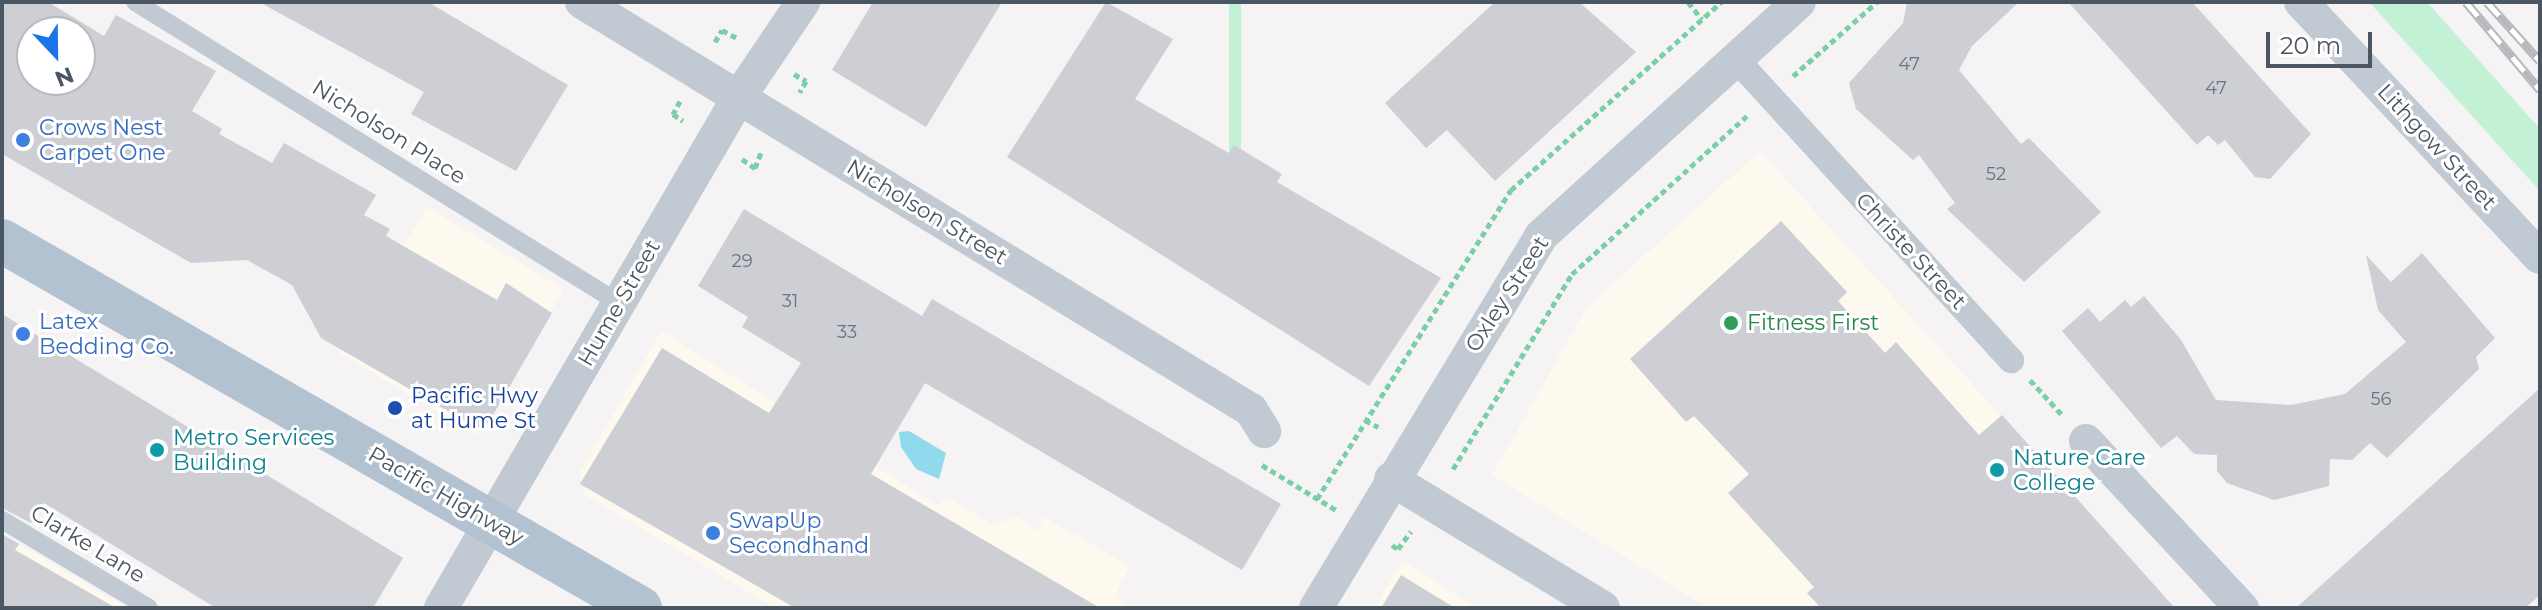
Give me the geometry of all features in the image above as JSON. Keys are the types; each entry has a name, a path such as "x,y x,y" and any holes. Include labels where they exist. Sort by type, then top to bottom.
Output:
{"main road":[{"name":"Pacific Highway","path":"2,241 640,608"}],"street":[{"name":"Nicholson Street","path":"582,2 1251,410 1262,447"},
{"name":"Hume Street","path":"441,608 739,97 803,2"},
{"name":"Oxley Street","path":"1316,608 1391,479 1541,236 1799,2"},
{"name":"Lithgow Street","path":"2301,2 2540,257"},
{"name":"Christe Street","path":"1736,59 2011,360"},
{"path":"2086,441 2242,608"},
{"path":"1391,479 1603,608"}],"lane":[{"name":"Nicholson Place","path":"135,2 619,303"},
{"name":"Clarke Lane","path":"2,520 149,608"}],"path":[{"path":"1688,2 1702,19"},
{"name":"Oxley Street","path":"1453,469 1572,274 1877,2"},
{"path":"715,42 722,30 741,40"},
{"path":"793,73 806,81 800,92"},
{"path":"680,100 673,114 683,121"},
{"path":"742,159 755,168 762,151"},
{"path":"2011,360 2086,441"},
{"path":"1317,499 1365,420 1378,427"},
{"path":"1262,447 1317,499 1329,506"},
{"path":"1398,549 1417,523"}],"shaded area":[{"path":"1760,151 2176,608 1708,608 1492,475 1587,307"},
{"path":"427,207 564,289 477,435 339,353"},
{"path":"661,331 939,506 946,496 993,525 1017,517 1037,531 1044,517 1130,566 1114,597 1132,608 776,608 585,495 580,472"},
{"path":"2,534 127,608 2,608"},
{"path":"1402,560 1477,608 1375,608"}],"green space":[{"path":"1229,2 1241,2 1241,283 1229,283"},
{"path":"2369,2 2427,2 2540,129 2540,191"}],"water":[{"path":"909,431 946,453 939,479 916,469 901,447 899,432"}],"building":[{"path":"2,2 48,2 71,16 16,16 16,96 96,96 96,31 104,36 116,15 216,71 192,111 222,129 219,134 272,163 284,143 376,195 364,215 390,229 386,236 497,300 506,283 552,313 489,422 477,428 321,338 292,285 247,260 191,263 2,154"},
{"path":"259,2 428,2 568,85 516,171 411,114 424,92"},
{"path":"873,2 1002,2 926,127 832,70"},
{"path":"1106,2 1173,39 1135,99 1229,153 1234,145 1282,174 1277,182 1441,278 1369,386 1007,157"},
{"path":"1495,2 1579,2 1636,52 1495,181 1447,130 1426,148 1385,103"},
{"path":"1907,2 2019,2 1972,46 1959,70 2021,144 2029,138 2101,212 2024,282 1947,209 1955,203 1919,155 1913,160 1856,109 1849,83 1903,23"},
{"path":"2068,2 2192,2 2311,134 2270,179 2255,177 2225,140 2218,145 2208,135 2197,145"},
{"path":"744,209 922,316 932,299 1281,504 1242,570 925,383 871,474 1100,608 795,608 580,484 662,348 769,413 801,363 742,327 748,317 698,286"},
{"path":"1781,221 1847,292 1838,301 1885,353 1896,342 1979,435 2002,415 2175,608 1821,608 1807,593 1814,587 1728,493 1749,474 1694,416 1686,422 1630,359"},
{"path":"2422,253 2495,338 2476,357 2479,369 2387,458 2370,443 2352,460 2330,459 2329,486 2274,500 2227,483 2217,471 2217,455 2194,454 2177,436 2161,448 2062,331 2088,308 2100,322 2125,300 2131,307 2144,296 2181,340 2216,400 2291,405 2345,394 2406,342 2378,310 2366,255 2391,282"},
{"name":"Metro Services Building","path":"2,314 403,558 373,608 216,608 44,503 31,523 2,508"},
{"path":"2540,388 2540,595 2525,608 2296,608"},
{"path":"2,534 19,544 15,550 116,608 2,608"},
{"path":"1401,575 1455,608 1381,608"}],"railway":[{"path":"2466,2 2540,90"},
{"path":"2487,2 2540,61"}],"place":[{"name":"Crows Nest Carpet One","path":"23,140"},
{"name":"Fitness First","path":"1731,323"},
{"name":"Latex Bedding Co.","path":"23,334"},
{"name":"Pacific Hwy at Hume St","path":"395,408"},
{"name":"Metro Services Building","path":"157,450"},
{"name":"Nature Care College","path":"1997,470"},
{"name":"SwapUp Secondhand","path":"713,533"}]}
